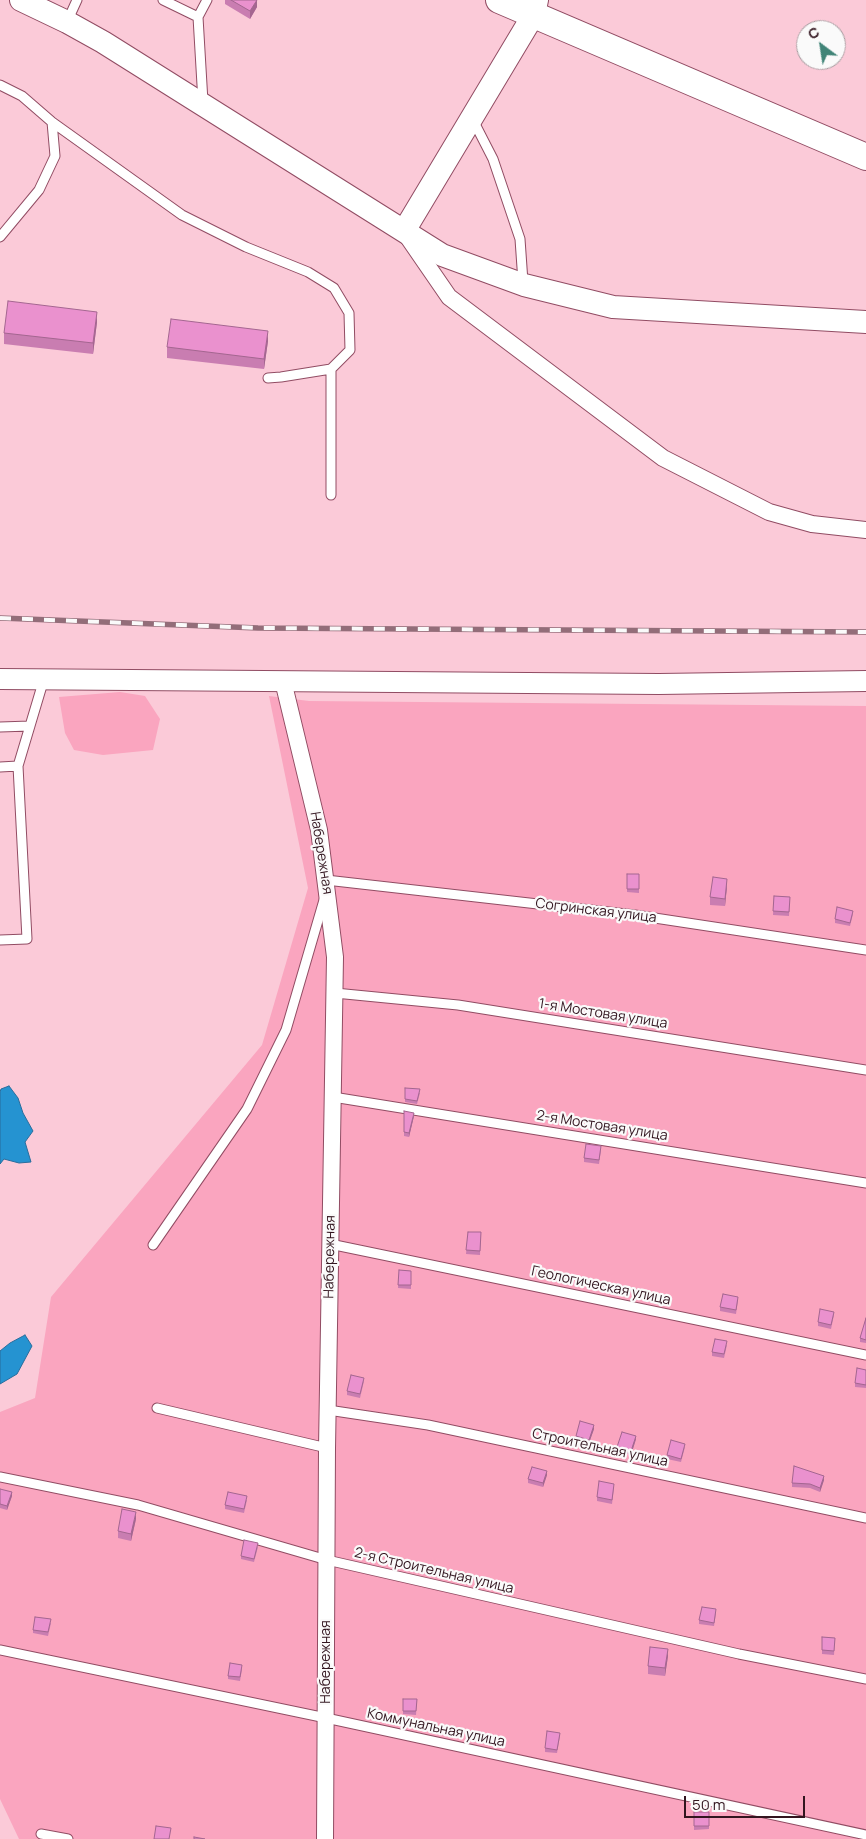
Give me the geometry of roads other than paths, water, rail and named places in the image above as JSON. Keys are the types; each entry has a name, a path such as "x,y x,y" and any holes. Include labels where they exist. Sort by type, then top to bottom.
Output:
{"main road":[{"path":"21,0 67,22 442,255 524,285 613,307 866,322"},
{"path":"499,0 537,5 670,54 866,142"},
{"path":"404,231 537,5"},
{"path":"537,5 866,156"}],"street":[{"path":"404,231 449,297 663,458 769,512 812,524 866,530"},
{"path":"0,679 659,684 866,681"},
{"name":"Набережная","path":"283,681 319,830 335,957 327,1448 325,1839"}],"lane":[{"path":"67,22 77,0"},
{"path":"163,0 198,17"},
{"path":"203,105 198,17 207,0"},
{"path":"0,85 22,96 52,122 182,215 246,247 308,272 334,288 349,313 350,350 331,369 281,378 268,378"},
{"path":"472,118 493,159 520,239 524,285"},
{"path":"0,237 39,190 55,156 52,122"},
{"path":"331,369 331,495"},
{"path":"0,940 27,939 18,766 44,679"},
{"path":"0,727 30,726"},
{"path":"0,767 18,766"},
{"path":"153,1245 247,1108 282,1039 326,885"},
{"name":"Согринская улица","path":"326,885 635,915 866,950"},
{"name":"1-я Мостовая улица","path":"334,993 458,1005 866,1070"},
{"name":"2-я Мостовая улица","path":"333,1097 866,1183"},
{"name":"Геологическая улица","path":"330,1244 866,1355"},
{"path":"158,1408 327,1448"},
{"name":"Строительная улица","path":"328,1410 428,1425 866,1518"},
{"name":"2-я Строительная улица","path":"0,1477 138,1505 327,1560 739,1654 866,1679"},
{"name":"Коммунальная улица","path":"0,1650 326,1718 866,1835"},
{"path":"41,1834 68,1839"}],"water":[{"path":"9,1086 18,1098 23,1113 33,1131 25,1142 31,1162 19,1163 4,1159 0,1164 0,1092 1,1089"},
{"path":"25,1335 32,1346 17,1374 0,1384 0,1351"}],"railway":[{"path":"0,618 258,628 866,632"}]}
